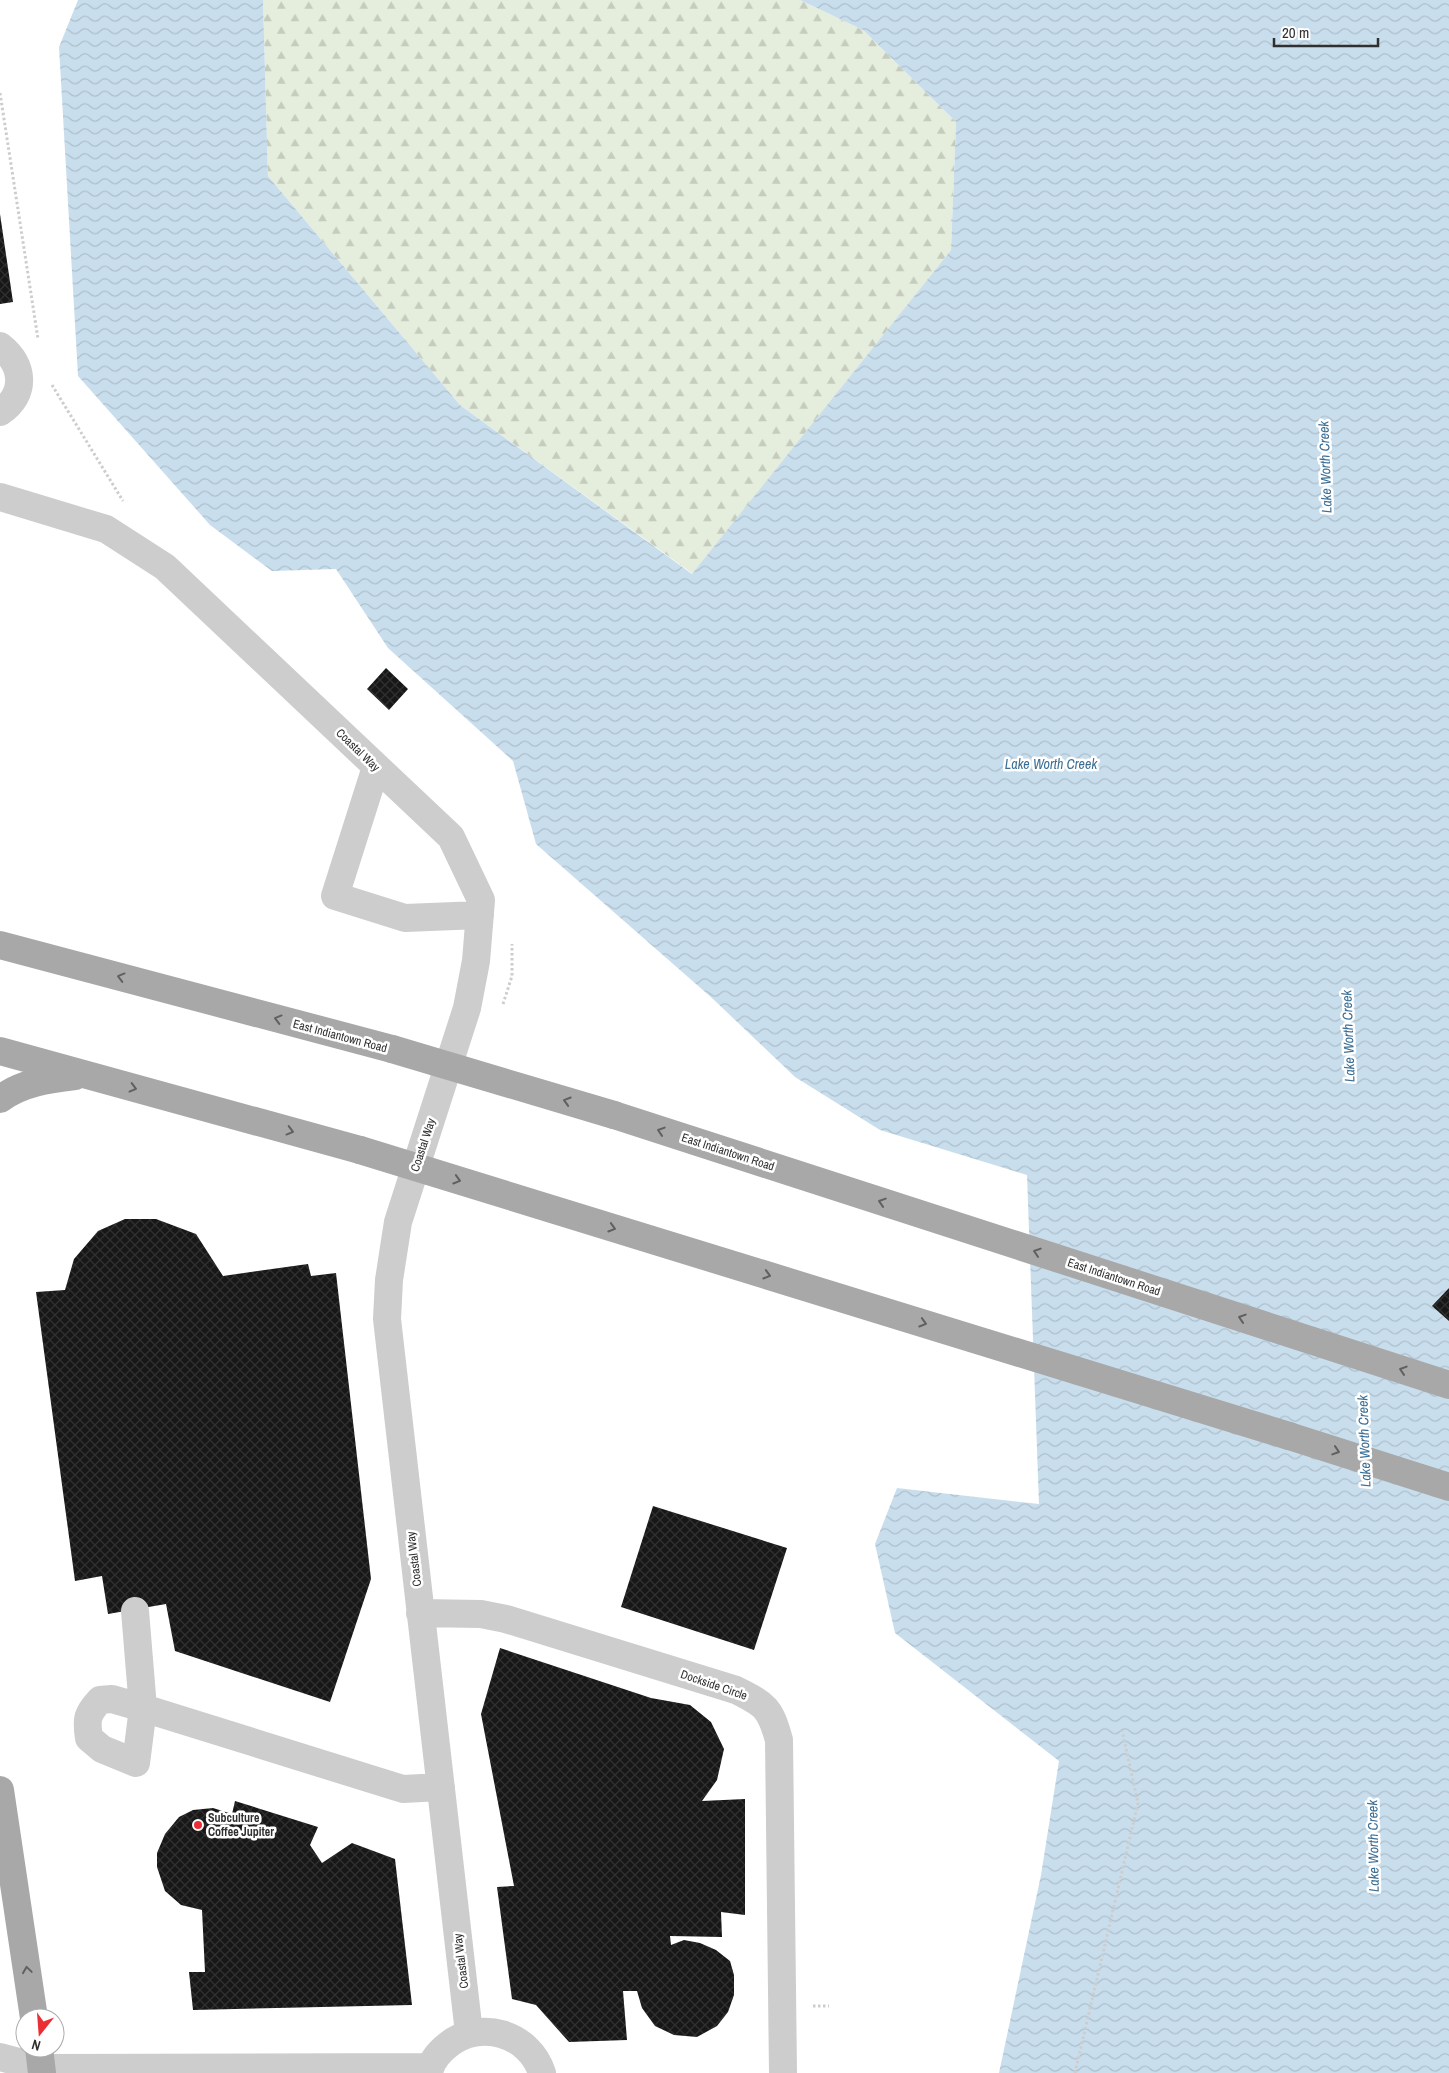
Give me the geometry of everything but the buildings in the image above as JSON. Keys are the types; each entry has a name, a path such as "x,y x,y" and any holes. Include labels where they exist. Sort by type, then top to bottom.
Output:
{"main road":[{"name":"East Indiantown Road","path":"0,945 392,1049 614,1115 1449,1385"},
{"path":"0,1051 360,1150 1449,1486"},
{"path":"0,1099 42,1080 86,1075"},
{"path":"0,1790 33,2008"}],"street":[{"path":"0,346 10,354 19,373 19,386 8,407 0,412"},
{"name":"Coastal Way","path":"0,497 106,529 164,567 452,836 481,900 476,960 467,1008 398,1222 389,1280 386,1319 469,2033"},
{"path":"376,767 335,896 405,918 480,914"},
{"path":"135,1611 143,1708 403,1789 441,1787"},
{"name":"Dockside Circle","path":"420,1613 481,1614 506,1619 736,1690 757,1700 772,1717 779,1740 783,2073"},
{"path":"0,2057 41,2063 430,2070 441,2050 458,2037 477,2031 497,2032 516,2039 532,2053 542,2073"}],"path":[{"path":"0,92 39,343"},
{"path":"48,380 125,503"},
{"path":"500,1010 512,976 512,940"},
{"path":"1075,2073 1138,1803 1122,1730"}],"green space":[{"path":"263,0 800,0 863,30 956,122 951,250 693,574 460,405 268,176"}],"water":[{"name":"Lake Worth Creek","path":"78,0 263,0 268,176 460,405 692,574 951,250 956,122 863,30 800,0 1449,0 1449,2073 999,2073 1041,1875 1059,1761 895,1633 875,1544 897,1488 1039,1504 1027,1175 880,1130 795,1077 712,998 536,844 513,761 388,648 336,569 272,571 210,525 78,376 59,47"}],"place":[{"name":"Subculture Coffee Jupiter","path":"198,1825"}]}
